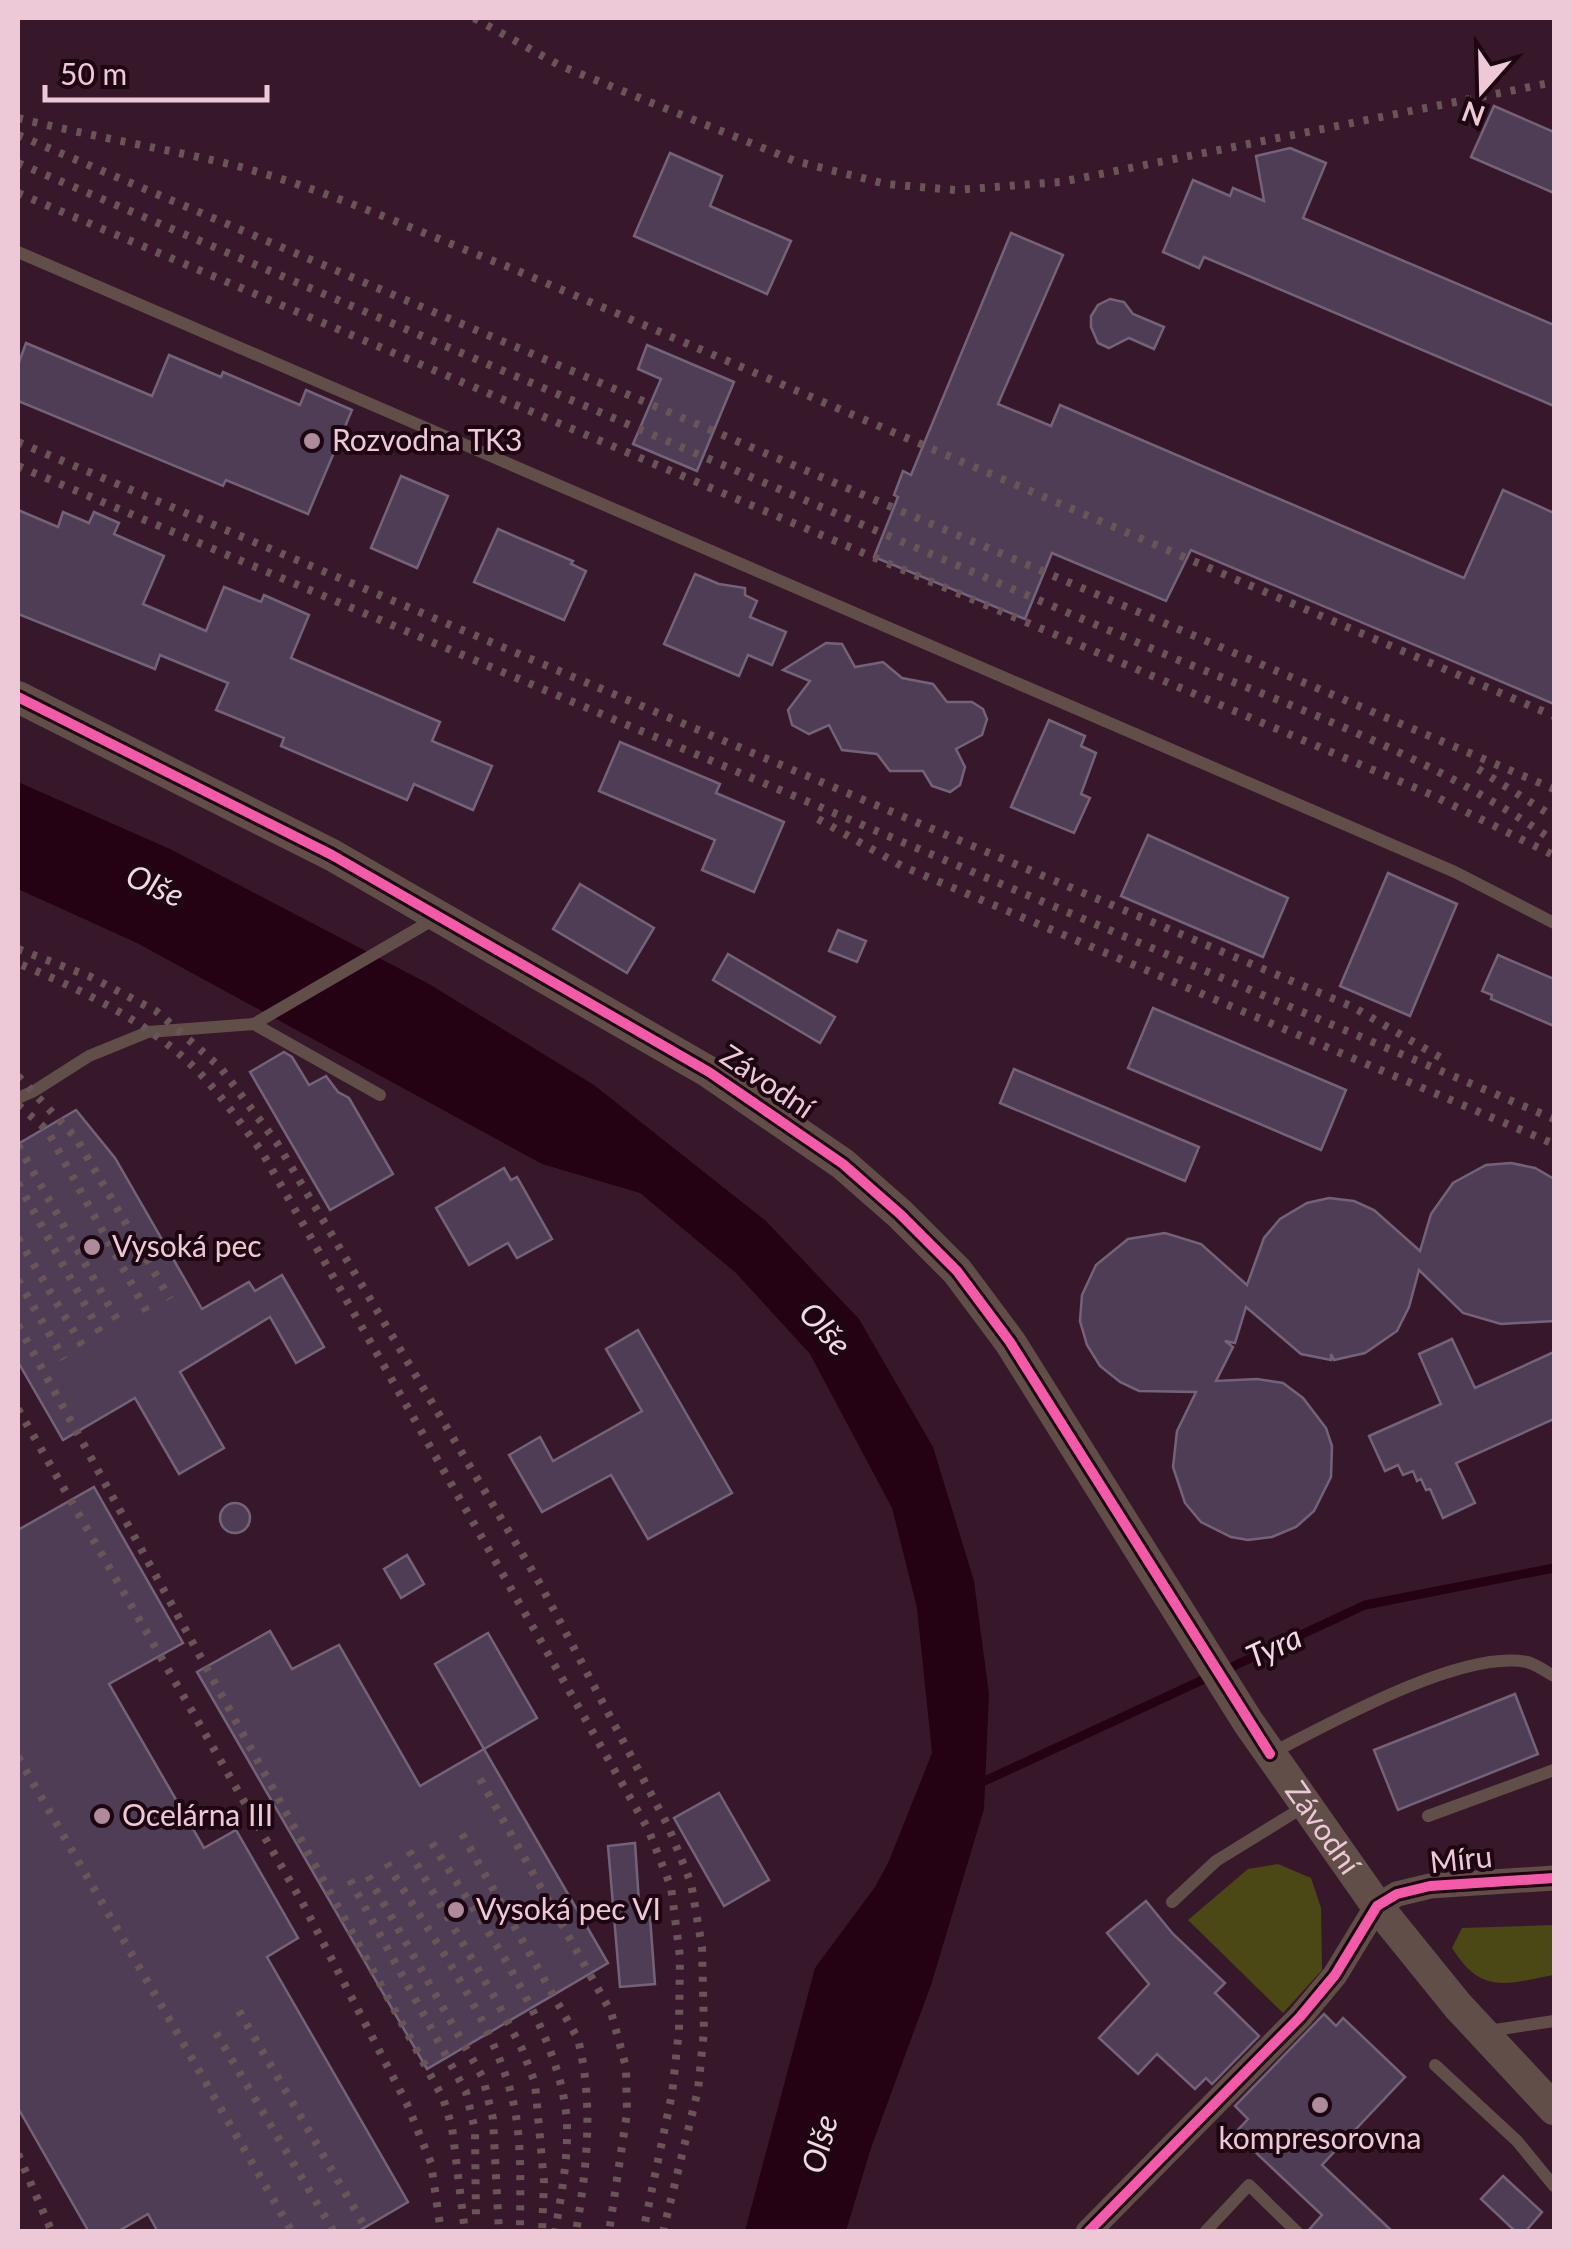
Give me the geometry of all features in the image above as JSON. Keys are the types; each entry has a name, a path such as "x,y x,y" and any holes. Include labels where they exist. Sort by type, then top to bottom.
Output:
{"street":[{"name":"Závodní","path":"18,697 332,855 425,925 709,1072 843,1164 900,1214 957,1271 1010,1342 1248,1722 1376,1906 1554,2109"},
{"name":"Míru","path":"1376,1906 1398,1894 1430,1886 1554,1878"},
{"path":"1088,2232 1300,2017 1335,1975 1376,1906"}],"lane":[{"path":"18,252 1456,872 1554,923"},
{"path":"18,1098 88,1056 148,1032 254,1024 425,925"},
{"path":"254,1024 380,1095"},
{"path":"1270,1754 1377,1698 1482,1663 1528,1662 1554,1676"},
{"path":"1428,1816 1554,1770"},
{"path":"1172,1902 1216,1861 1305,1806"},
{"path":"1483,2031 1554,2021"},
{"path":"1435,2065 1516,2141 1554,2186"},
{"path":"1205,2232 1249,2185 1297,2232"}],"shaded area":[{"path":"1278,1864 1311,1878 1321,1908 1322,1970 1283,2013 1188,1920 1248,1869"},
{"path":"1554,1925 1554,1975 1508,1983 1485,1980 1463,1963 1452,1948 1462,1928"}],"water":[{"name":"Olše","path":"18,782 170,849 429,984 594,1085 766,1221 859,1319 933,1447 974,1581 989,1694 984,1809 931,1985 871,2148 846,2231 745,2231 815,1968 875,1887 932,1753 917,1608 892,1508 810,1354 736,1273 640,1193 542,1164 137,943 18,889"}],"building":[{"path":"1494,106 1554,132 1554,193 1471,157"},
{"path":"1290,148 1326,163 1303,218 1554,325 1554,406 1204,257 1199,268 1163,252 1193,180 1230,196 1233,188 1264,201 1256,156"},
{"path":"670,153 722,176 710,206 791,241 767,294 634,236"},
{"path":"1011,233 1063,255 998,404 1051,426 1060,405 1464,578 1503,490 1554,513 1554,704 1191,550 1166,601 1052,553 1025,619 874,557 898,497 894,495 903,471 911,475"},
{"path":"1110,299 1124,302 1133,314 1164,327 1154,349 1129,338 1109,348 1098,343 1091,316 1098,305"},
{"path":"26,343 152,396 169,355 221,377 223,372 300,405 306,390 352,410 308,514 226,480 223,486 18,401 18,365"},
{"path":"647,345 734,382 697,471 633,444 661,379 638,369"},
{"path":"401,476 448,496 417,568 371,548"},
{"path":"18,510 58,527 63,512 89,523 94,512 119,523 114,534 164,556 143,604 206,631 224,587 261,602 264,595 309,615 291,658 440,722 432,741 492,766 473,810 414,784 407,800 281,746 284,738 216,710 228,683 160,655 155,669 18,614"},
{"path":"498,529 573,561 571,564 586,571 564,620 474,582"},
{"path":"695,574 719,584 745,588 745,595 757,601 750,617 786,632 772,665 748,655 739,676 664,644"},
{"path":"826,643 842,644 855,667 883,662 902,678 933,684 947,702 972,702 983,709 987,719 982,735 956,749 965,767 960,785 950,792 932,786 923,771 890,771 877,754 842,750 829,725 809,734 792,725 788,710 810,681 783,670"},
{"path":"1049,720 1085,736 1081,746 1096,753 1081,794 1090,798 1074,833 1011,807"},
{"path":"620,742 720,784 716,793 784,822 754,892 702,870 715,840 599,791"},
{"path":"1148,835 1288,898 1263,957 1121,896"},
{"path":"1388,873 1457,904 1410,1016 1340,986"},
{"path":"580,884 654,928 627,973 553,929"},
{"path":"838,930 866,941 857,962 829,951"},
{"path":"728,954 835,1017 820,1043 713,980"},
{"path":"1498,955 1554,979 1554,1026 1491,999 1492,995 1482,991"},
{"path":"1153,1008 1346,1090 1321,1150 1128,1068"},
{"path":"284,1052 292,1057 309,1085 326,1076 338,1092 349,1098 393,1174 330,1210 250,1072"},
{"path":"1014,1069 1199,1147 1185,1181 1000,1103"},
{"name":"Vysoká pec","path":"76,1110 115,1158 202,1309 249,1282 255,1291 282,1275 324,1347 296,1363 270,1317 180,1372 224,1448 179,1474 135,1398 63,1440 18,1362 18,1144"},
{"path":"1511,1163 1535,1168 1554,1179 1554,1321 1501,1324 1463,1313 1419,1270 1409,1307 1397,1331 1365,1353 1334,1360 1331,1354 1331,1360 1301,1354 1246,1307 1235,1343 1225,1341 1233,1347 1216,1381 1257,1379 1283,1383 1303,1398 1326,1428 1332,1446 1331,1477 1314,1511 1296,1527 1272,1537 1231,1537 1201,1522 1185,1503 1173,1467 1177,1431 1196,1392 1139,1391 1100,1366 1087,1345 1080,1321 1082,1295 1096,1265 1128,1239 1165,1233 1201,1244 1247,1285 1264,1238 1280,1219 1307,1203 1329,1198 1354,1201 1374,1210 1420,1251 1431,1214 1453,1183 1486,1165"},
{"path":"504,1168 511,1180 517,1177 552,1239 517,1258 508,1243 469,1265 436,1208"},
{"path":"638,1330 732,1493 648,1539 611,1475 542,1512 509,1455 540,1437 553,1461 642,1411 606,1349"},
{"path":"1452,1339 1475,1388 1554,1352 1554,1419 1456,1463 1475,1503 1443,1518 1430,1489 1426,1490 1421,1479 1417,1481 1413,1471 1403,1475 1398,1465 1385,1471 1369,1436 1441,1404 1419,1354"},
{"name":"Ocelárna III","path":"94,1487 183,1643 109,1684 204,1848 236,1830 298,1938 267,1957 408,2202 357,2232 158,2232 148,2214 117,2232 89,2232 18,2108 18,1530"},
{"path":"235,1503 246,1507 250,1518 246,1529 235,1533 224,1529 220,1518 224,1507"},
{"path":"407,1555 424,1584 401,1598 384,1569"},
{"name":"Vysoká pec VI","path":"270,1631 292,1669 339,1645 420,1786 484,1749 608,1963 427,2069 197,1672"},
{"path":"488,1633 537,1718 484,1749 435,1664"},
{"path":"1515,1694 1538,1754 1398,1810 1374,1750"},
{"path":"719,1793 769,1880 724,1906 674,1818"},
{"path":"635,1843 640,1918 650,1917 655,1984 620,1987 608,1846"},
{"path":"1146,1901 1173,1934 1225,1983 1215,1993 1259,2036 1212,2084 1206,2078 1195,2089 1157,2054 1138,2074 1099,2038 1149,1984 1107,1933"},
{"name":"kompresorovna","path":"1324,2014 1336,2026 1343,2018 1405,2077 1322,2165 1393,2232 1307,2232 1322,2215 1235,2133 1248,2119 1235,2106"},
{"path":"1503,2176 1542,2212 1525,2232 1516,2232 1481,2199"}],"waterway":[{"name":"Tyra","path":"1225,1670 1365,1605 1554,1568"},
{"name":"Tyra","path":"976,1785 1211,1676"}],"railway":[{"path":"474,18 561,66 795,161 886,184 955,190 1061,182 1554,82"},
{"path":"18,118 233,165 374,212 1554,716"},
{"path":"18,135 1554,789"},
{"path":"18,163 1370,739 1465,786 1554,841"},
{"path":"18,193 1432,795 1551,854"},
{"path":"18,442 1353,1007 1443,1059"},
{"path":"18,466 1554,1119"},
{"path":"1478,769 1554,817"},
{"path":"818,819 902,866 1554,1144"},
{"path":"18,949 91,977 156,1011 220,1067 277,1143 539,1582 668,1826 691,1883 702,1947 704,2031 698,2090 663,2232"},
{"path":"22,965 103,1003 160,1039 212,1087 262,1152 648,1829 671,1887 680,1957 679,2030 672,2094 643,2232"},
{"path":"18,1076 76,1138 170,1299"},
{"path":"18,1105 47,1130 147,1312"},
{"path":"18,1145 120,1325"},
{"path":"18,1183 102,1336"},
{"path":"18,1238 86,1352"},
{"path":"18,1280 64,1359"},
{"path":"18,1325 443,2098 452,2127 465,2232"},
{"path":"18,1409 302,1902 407,2104 431,2163 441,2232"},
{"path":"18,1757 292,2232"},
{"path":"480,1779 611,2012 626,2067 627,2113 609,2232"},
{"path":"462,1834 578,2039 586,2087 587,2135 576,2232"},
{"path":"432,1843 516,1979 551,2053 567,2125 555,2232"},
{"path":"409,1851 496,2000 535,2083 544,2182 542,2232"},
{"path":"387,1863 463,1985 508,2084 519,2144 520,2232"},
{"path":"368,1876 483,2078 493,2119 499,2232"},
{"path":"350,1880 466,2092 475,2130 476,2219"},
{"path":"239,2011 368,2232"},
{"path":"216,2033 334,2232"},
{"path":"18,2154 52,2232"}],"cycle path":[{"path":"18,697 332,855 709,1072 843,1164 957,1271 1010,1342 1270,1754"},
{"path":"1088,2232 1300,2017 1335,1975 1377,1906 1397,1894 1430,1886 1554,1878"}],"place":[{"name":"Rozvodna TK3","path":"312,441"},
{"name":"Vysoká pec","path":"92,1247"},
{"name":"Ocelárna III","path":"102,1816"},
{"name":"Vysoká pec VI","path":"456,1910"},
{"name":"kompresorovna","path":"1320,2105"}]}
